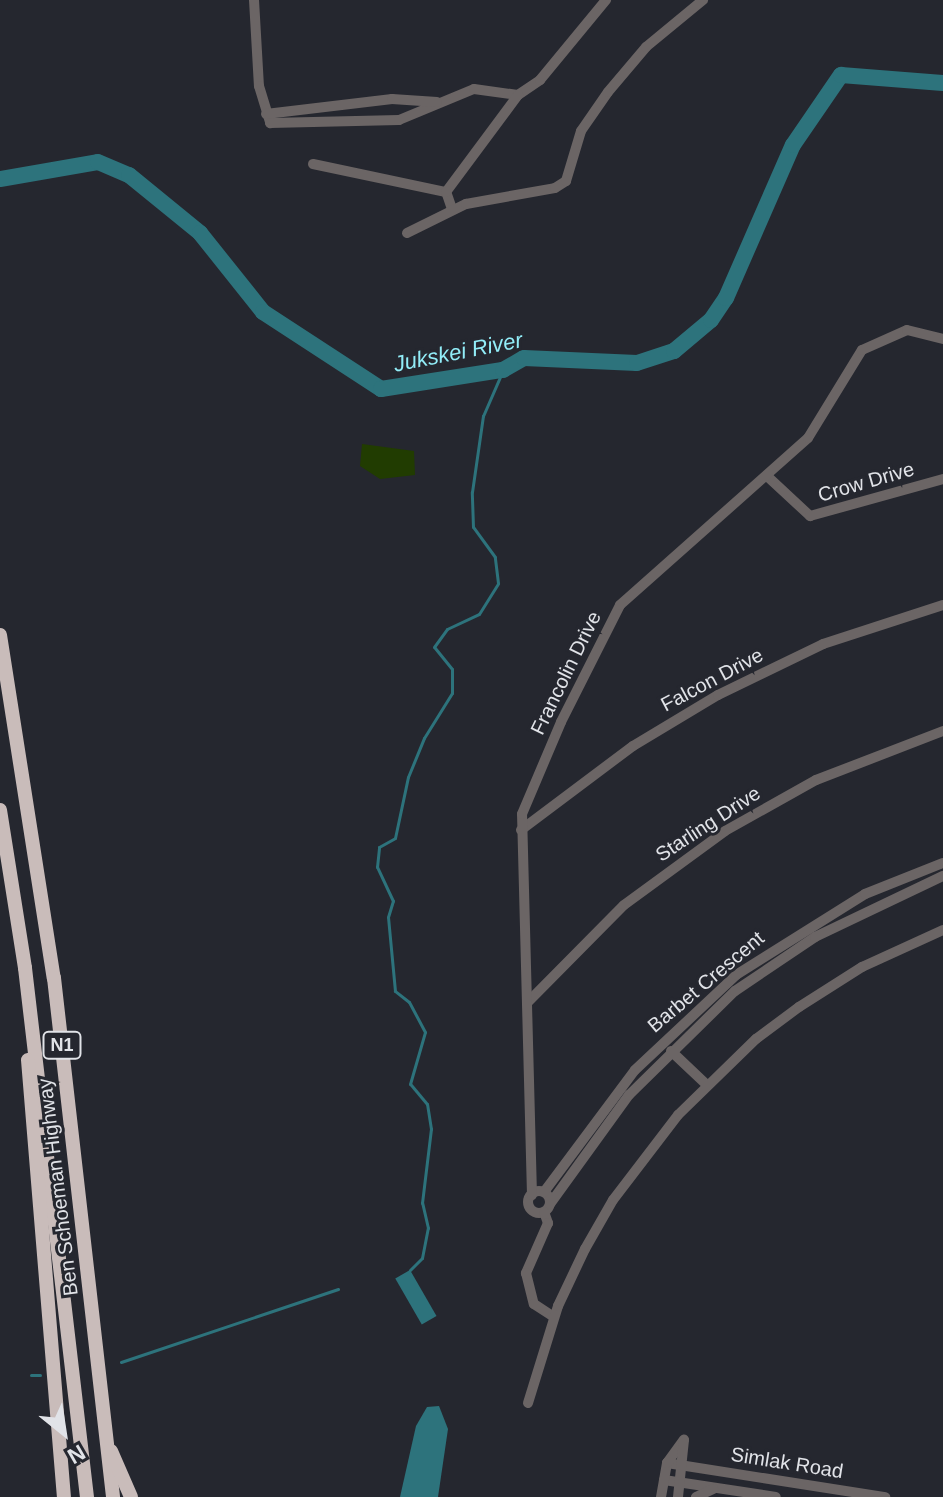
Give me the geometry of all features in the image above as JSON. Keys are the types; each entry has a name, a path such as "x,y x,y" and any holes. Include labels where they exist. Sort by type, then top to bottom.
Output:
{"highway":[{"name":"Ben Schoeman Highway","path":"0,635 54,978 113,1497"},
{"name":"Ben Schoeman Highway","path":"0,810 25,968 87,1497"},
{"path":"25,968 29,1116 64,1497"},
{"path":"108,1448 124,1471 131,1497"}],"street":[{"path":"254,0 268,119"},
{"path":"446,192 518,95 540,80 606,0"},
{"path":"407,233 452,209 566,181 581,131 608,92 646,47 703,0"},
{"path":"268,119 369,121 412,117 437,102 474,89 518,95"},
{"path":"268,119 368,102 437,102"},
{"path":"368,102 369,121"},
{"path":"313,164 446,192"},
{"path":"446,192 452,209"},
{"name":"Francolin Drive","path":"532,1195 521,830 527,797 620,605 808,438 853,360 868,345 907,330 943,339"},
{"name":"Crow Drive","path":"767,476 810,516 943,479"},
{"name":"Falcon Drive","path":"521,830 633,746 718,695 823,644 943,605"},
{"name":"Starling Drive","path":"528,1002 624,905 725,831 830,774 943,731"},
{"name":"Barbet Crescent","path":"544,1192 606,1104 681,1023 784,941 865,894 943,863"},
{"name":"Barbet Crescent","path":"547,1208 610,1118 671,1051 735,991 790,953 869,907 943,876"},
{"path":"865,894 869,907"},
{"path":"528,1403 554,1317 613,1200 707,1085 756,1039 834,983 943,930"},
{"path":"784,941 790,953"},
{"path":"681,1023 691,1032"},
{"path":"671,1051 707,1085"},
{"path":"547,1208 531,1210 532,1195 544,1192 547,1208 548,1223 526,1273 534,1304 554,1317"},
{"path":"661,1497 667,1463 684,1440 678,1497"},
{"name":"Simlak Road","path":"667,1463 885,1497"},
{"name":"Simlak Road","path":"664,1480 776,1497"},
{"path":"696,1497 715,1488"}],"green space":[{"path":"362,444 414,451 415,475 380,479 360,466"}],"water":[{"path":"410,1270 436,1316 422,1324 395,1278"},
{"path":"439,1406 448,1429 438,1497 400,1497 416,1426 427,1407"}],"waterway":[{"name":"Jukskei River","path":"0,179 98,162 129,175 200,233 263,312 381,389 503,370 524,358 637,363 674,351 711,320 726,298 793,145 841,75 943,83"},
{"path":"410,1270 422,1258 428,1228 422,1203 431,1129 427,1104 410,1084 425,1032 409,1002 395,991 388,917 393,901 377,867 379,847 395,838 408,777 424,738 452,693 452,669 434,647 447,629 479,614 498,583 495,557 473,527 472,492 483,416 503,370"},
{"path":"121,1362 338,1289"},
{"path":"31,1375 40,1375"}]}
